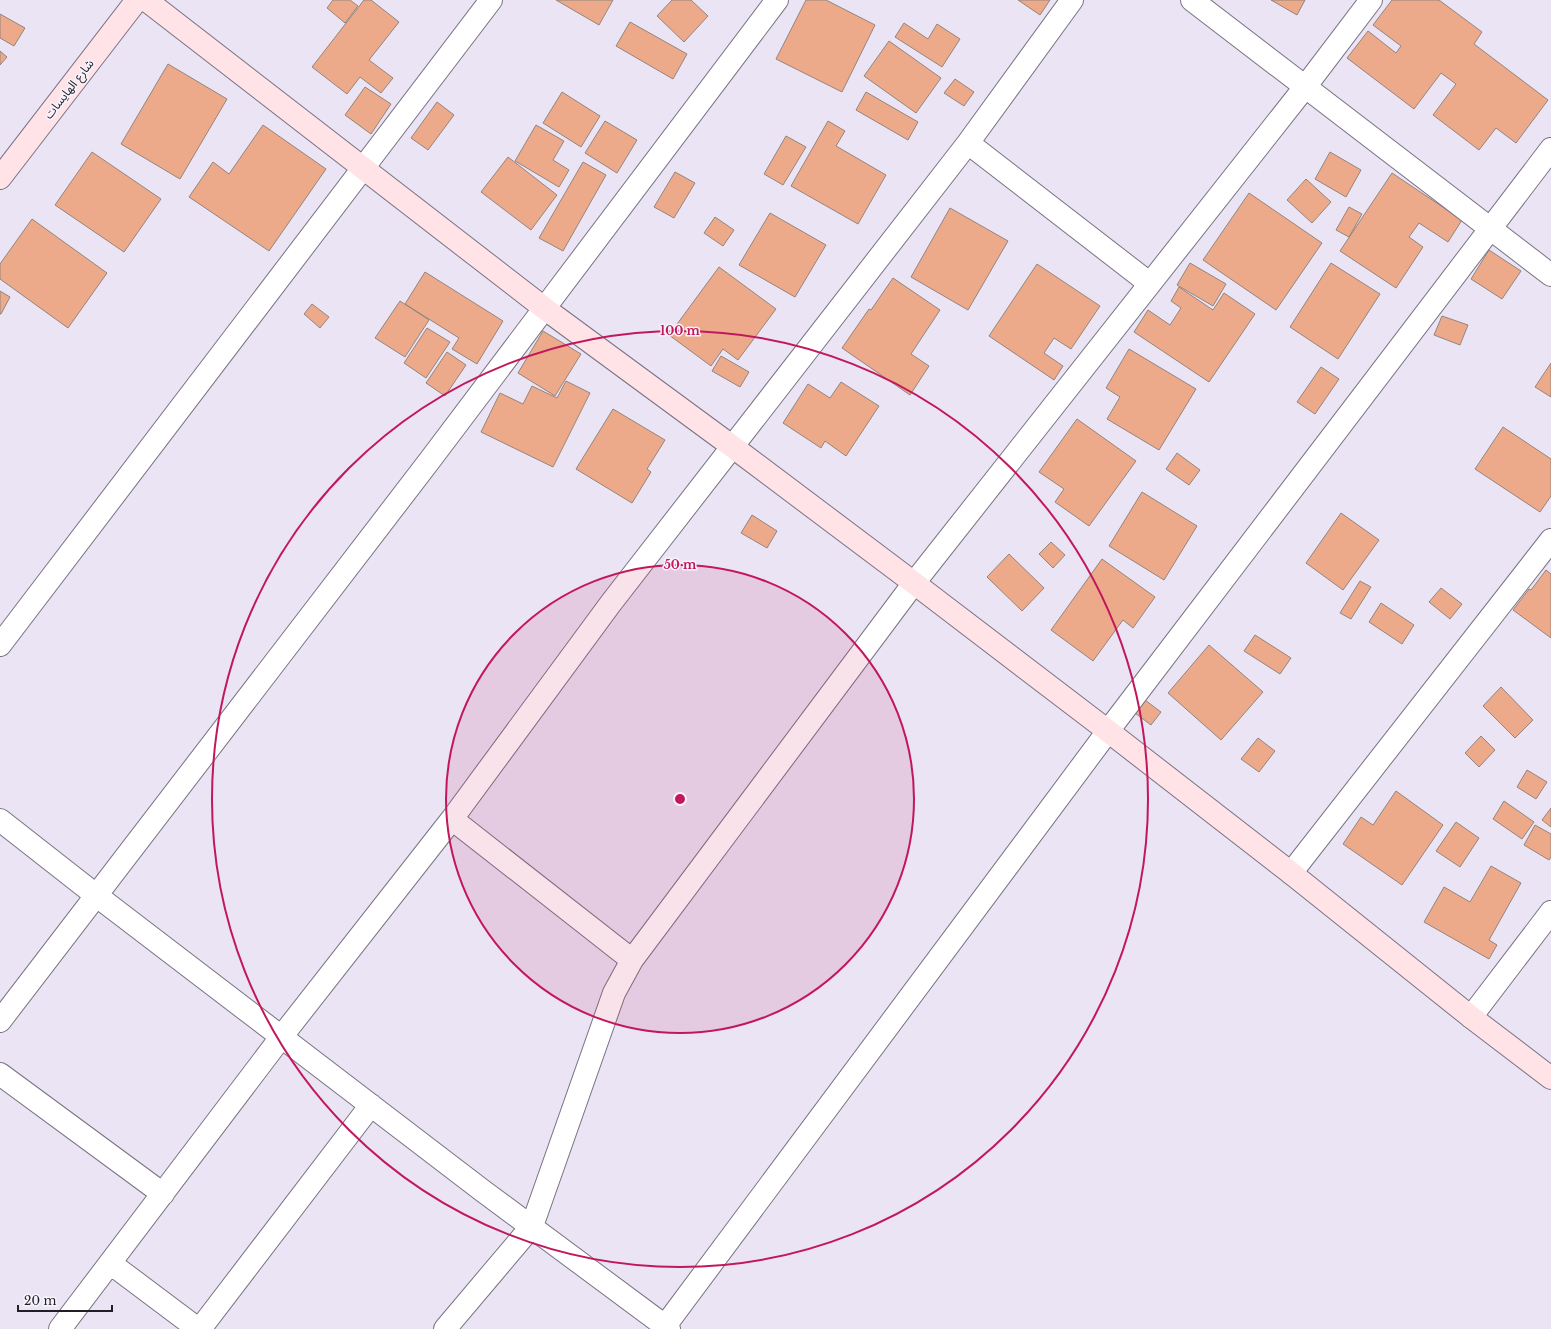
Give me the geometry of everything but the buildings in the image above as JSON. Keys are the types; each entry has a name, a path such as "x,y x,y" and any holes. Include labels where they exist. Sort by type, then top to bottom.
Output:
{"street":[{"name":"شارع الهايسات","path":"0,178 137,0"},
{"path":"146,0 544,308 733,447 1108,731 1291,873 1471,1017 1551,1078"},
{"path":"0,645 491,0"},
{"path":"0,1021 97,896 777,0"},
{"path":"60,1329 282,1036 452,819 611,603 968,143 1072,0"},
{"path":"1192,0 1551,275"},
{"path":"445,1329 532,1226 614,993 632,960 914,583 1371,0"},
{"path":"968,143 1149,284"},
{"path":"0,820 483,1191 667,1328 1108,731 1551,149"},
{"path":"1291,873 1551,540"},
{"path":"452,819 632,960"},
{"path":"1471,1017 1551,912"},
{"path":"0,1074 163,1194"},
{"path":"110,1263 199,1329 371,1104"}]}
